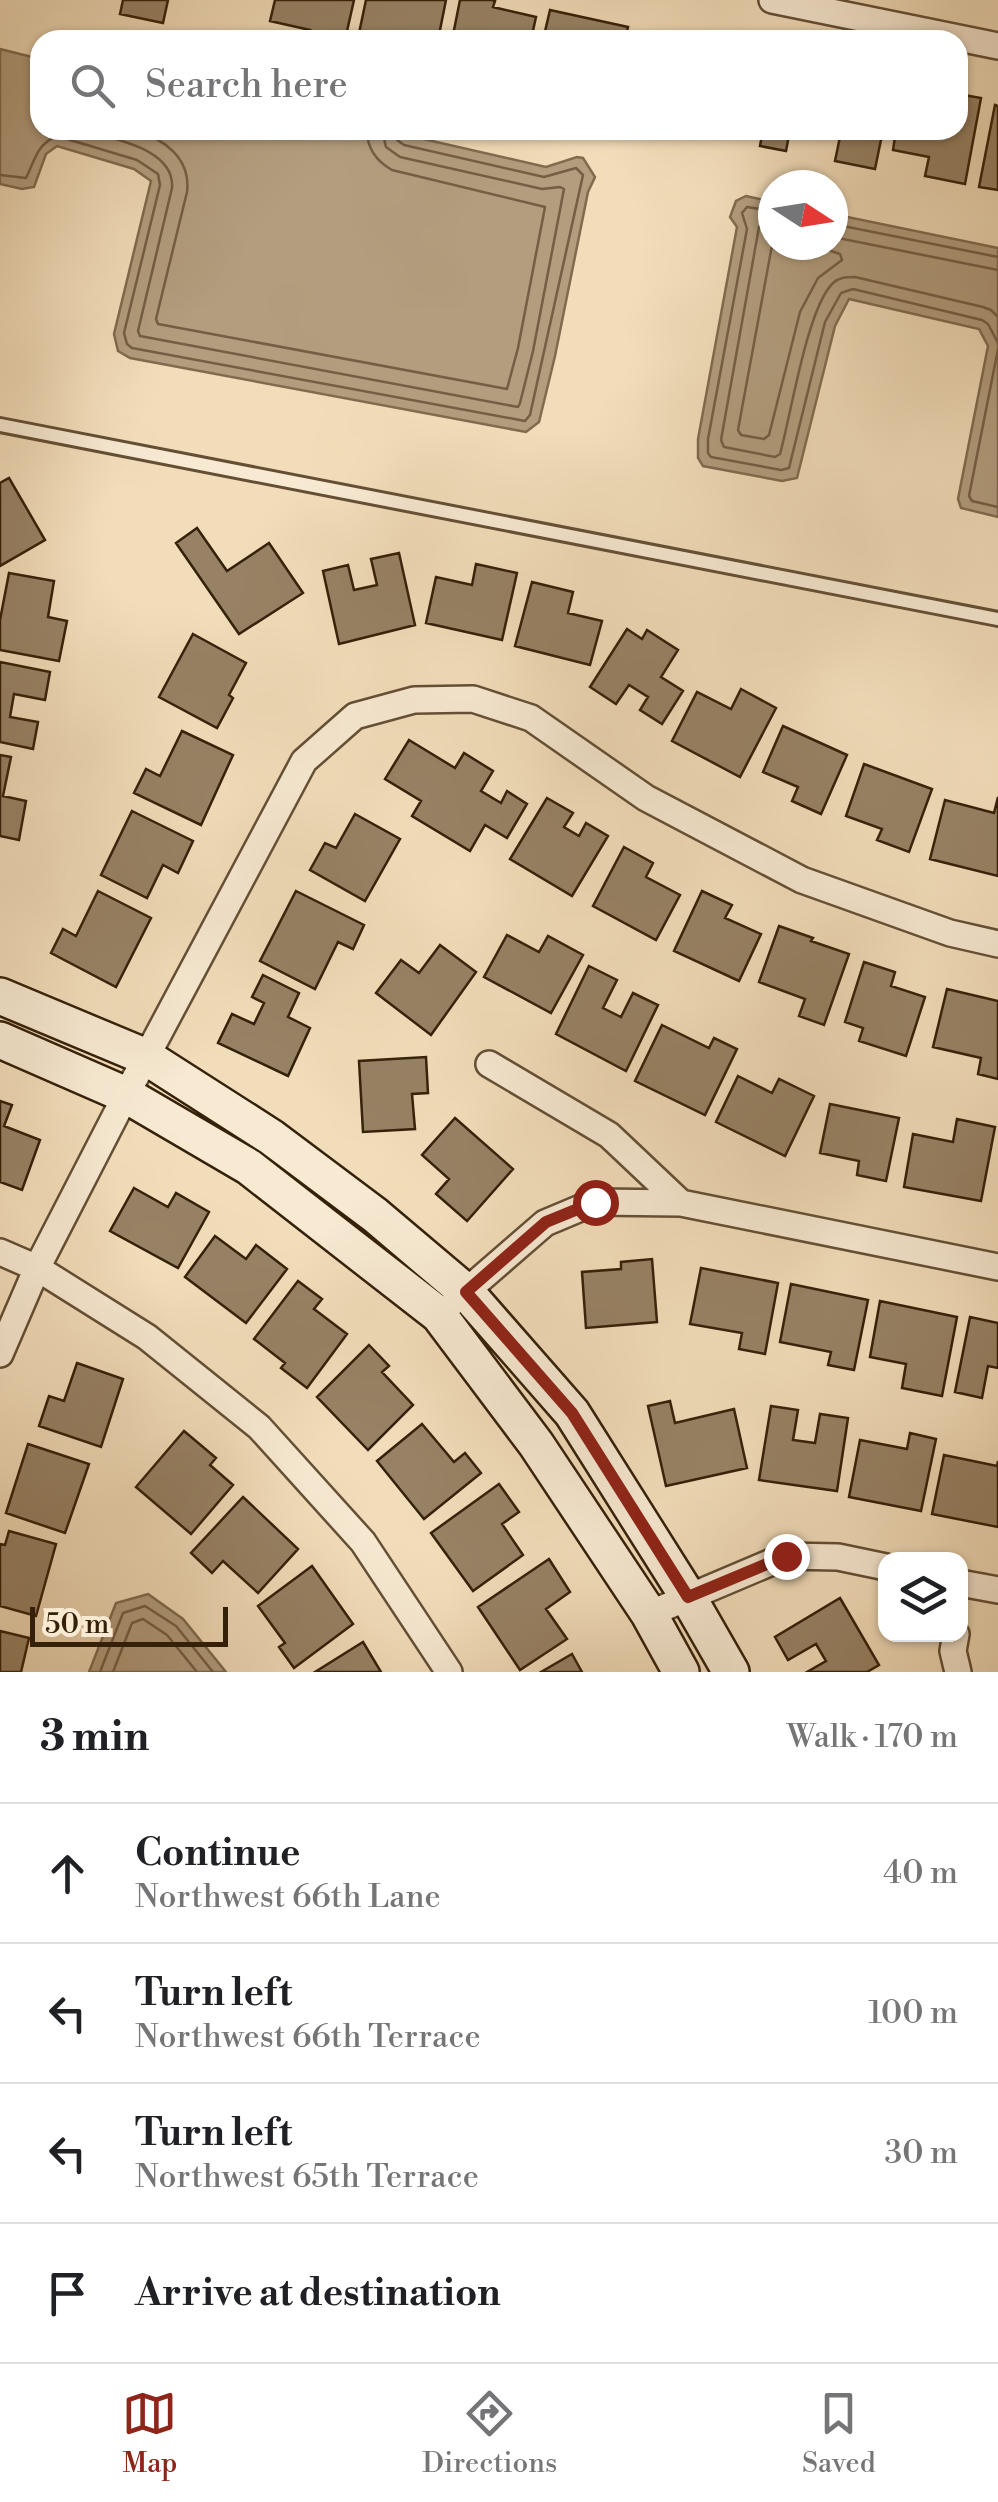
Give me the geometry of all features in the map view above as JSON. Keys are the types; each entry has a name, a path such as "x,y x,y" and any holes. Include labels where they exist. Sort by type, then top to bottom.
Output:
{"street":[{"path":"772,0 919,30"},
{"path":"968,40 998,46"},
{"path":"0,1354 37,1268 304,761 355,716 414,700 473,699 531,718 646,798 802,880 950,933 998,944"},
{"path":"0,996 146,1057 286,1148 375,1215 466,1292 572,1413 731,1672"},
{"path":"0,1040 126,1095 249,1167 439,1315 536,1444 649,1614 682,1672"},
{"path":"489,1064 609,1136 681,1203"},
{"path":"439,1315 546,1222 595,1202 681,1203 998,1267"},
{"path":"0,1252 37,1268 147,1337 260,1427 363,1542 449,1672"},
{"path":"649,1614 786,1556 838,1556 878,1565"},
{"path":"968,1590 998,1590"},
{"path":"955,1642 958,1672"}],"lane":[{"path":"0,425 998,618"}],"water":[{"path":"0,49 30,56 30,140 428,140 546,167 583,158 595,177 588,192 539,422 526,432 130,358 118,351 114,334 151,181 134,169 57,146 46,154 34,187 22,189 0,184"},
{"path":"746,196 758,199 758,260 848,260 848,217 998,248 998,517 961,508 958,499 988,346 979,329 849,299 835,326 797,478 782,481 703,466 698,458 698,439 737,227 730,217 736,201"},
{"path":"148,1594 183,1619 226,1672 89,1672 116,1603"}],"building":[{"path":"123,0 168,0 163,23 120,14"},
{"path":"275,0 354,0 347,30 310,30 270,21"},
{"path":"366,0 446,0 440,30 360,30"},
{"path":"460,0 492,0 493,7 536,17 533,30 454,30"},
{"path":"550,10 628,27 627,30 545,30"},
{"path":"968,96 981,98 965,184 925,176 929,157 893,150 894,140 968,140"},
{"path":"995,105 998,106 998,190 979,187"},
{"path":"761,140 788,140 786,151 760,146"},
{"path":"839,140 881,140 875,169 835,161"},
{"path":"9,478 45,540 0,566 0,483"},
{"path":"197,528 227,571 269,543 303,593 239,634 176,543"},
{"path":"399,553 415,625 339,644 323,571 348,565 354,590 377,585 371,559"},
{"path":"476,564 517,573 502,640 426,623 436,577 472,585"},
{"path":"9,573 54,581 48,617 67,621 59,661 0,650 0,620"},
{"path":"532,582 573,592 568,613 602,621 590,665 515,646"},
{"path":"627,629 642,639 647,630 678,650 661,677 683,691 662,724 640,710 648,697 629,685 616,704 590,687"},
{"path":"193,634 246,663 217,728 159,697"},
{"path":"0,662 50,672 45,700 14,694 10,717 38,722 33,749 0,742"},
{"path":"741,689 776,708 740,777 672,741 697,692 731,709"},
{"path":"783,726 847,755 821,814 792,801 798,787 763,772"},
{"path":"182,731 233,755 201,825 134,793 146,769 160,776"},
{"path":"409,740 455,768 464,753 493,771 481,791 501,803 507,791 527,804 507,838 485,825 470,851 412,816 421,801 385,779"},
{"path":"0,755 11,757 3,796 26,801 19,840 0,836"},
{"path":"864,764 932,789 909,852 877,840 882,829 846,816"},
{"path":"998,797 998,876 930,859 945,800 994,813"},
{"path":"547,798 573,813 564,827 579,836 586,823 608,836 572,896 510,859"},
{"path":"132,811 193,841 178,873 163,865 147,898 101,875"},
{"path":"355,814 400,839 365,901 310,870 325,843 336,848"},
{"path":"624,847 653,863 646,877 680,895 656,940 593,906"},
{"path":"98,891 151,918 116,987 51,953 63,929 76,936"},
{"path":"296,891 364,925 353,949 338,942 315,989 260,961"},
{"path":"702,891 732,905 725,918 761,934 739,981 674,951"},
{"path":"779,926 849,954 824,1025 799,1016 805,999 759,982"},
{"path":"507,935 539,952 548,936 583,955 551,1013 484,977"},
{"path":"440,945 476,972 431,1035 376,993 401,960 419,973"},
{"path":"864,962 895,972 891,986 925,997 906,1056 859,1041 863,1028 845,1022"},
{"path":"589,966 617,980 603,1008 621,1017 633,993 658,1005 626,1071 556,1034"},
{"path":"263,975 299,993 288,1017 310,1028 288,1076 218,1043 232,1014 254,1024 264,1003 252,997"},
{"path":"947,989 998,1001 998,1079 978,1074 981,1058 933,1047"},
{"path":"662,1025 709,1048 714,1038 737,1049 705,1115 635,1081"},
{"path":"426,1057 428,1093 412,1094 415,1129 363,1132 359,1061"},
{"path":"738,1076 772,1093 779,1079 814,1096 785,1156 716,1122"},
{"path":"0,1101 12,1105 4,1126 40,1140 22,1190 0,1182"},
{"path":"830,1104 899,1118 886,1181 857,1175 859,1161 820,1153"},
{"path":"455,1118 513,1169 467,1221 436,1194 449,1179 422,1155"},
{"path":"957,1119 995,1127 981,1201 904,1187 913,1134 953,1142"},
{"path":"134,1188 168,1207 176,1193 209,1212 178,1268 110,1231"},
{"path":"215,1236 246,1259 256,1245 287,1269 246,1323 185,1277"},
{"path":"652,1259 657,1322 586,1328 582,1272 621,1269 621,1262"},
{"path":"701,1268 778,1283 765,1354 739,1349 742,1333 690,1324"},
{"path":"298,1281 322,1299 314,1309 347,1334 307,1388 281,1368 285,1363 254,1339"},
{"path":"791,1284 868,1300 854,1370 828,1365 831,1352 780,1342"},
{"path":"880,1301 957,1317 942,1396 902,1388 906,1364 870,1357"},
{"path":"970,1317 998,1323 998,1368 988,1366 982,1398 955,1392"},
{"path":"369,1345 389,1366 382,1372 413,1405 368,1450 317,1397"},
{"path":"77,1363 123,1379 101,1447 39,1426 49,1396 64,1401"},
{"path":"670,1401 675,1423 734,1409 747,1468 666,1486 648,1406"},
{"path":"771,1406 798,1410 793,1440 815,1443 820,1414 848,1418 837,1491 759,1480"},
{"path":"422,1424 454,1462 465,1453 481,1473 424,1519 377,1461"},
{"path":"184,1431 216,1458 210,1465 233,1485 191,1534 136,1487"},
{"path":"910,1433 936,1439 921,1511 849,1497 860,1440 907,1449"},
{"path":"28,1444 89,1464 65,1533 6,1513"},
{"path":"944,1455 997,1466 998,1461 998,1527 932,1514"},
{"path":"499,1484 519,1512 502,1524 523,1555 473,1591 431,1533"},
{"path":"243,1497 298,1549 258,1593 223,1561 212,1573 191,1553"},
{"path":"9,1531 56,1544 36,1616 0,1606 0,1544 5,1545"},
{"path":"549,1559 570,1592 546,1609 567,1639 520,1670 478,1607"},
{"path":"312,1566 353,1624 294,1668 279,1647 285,1643 258,1606"},
{"path":"840,1598 879,1665 867,1672 807,1672 826,1661 816,1644 788,1660 775,1637"},
{"path":"0,1631 29,1638 21,1672 0,1672"},
{"path":"363,1642 381,1672 315,1672"},
{"path":"572,1654 582,1672 541,1672"}],"route":[{"path":"595,1202 546,1222 466,1292 572,1413 688,1597 786,1556"}]}
